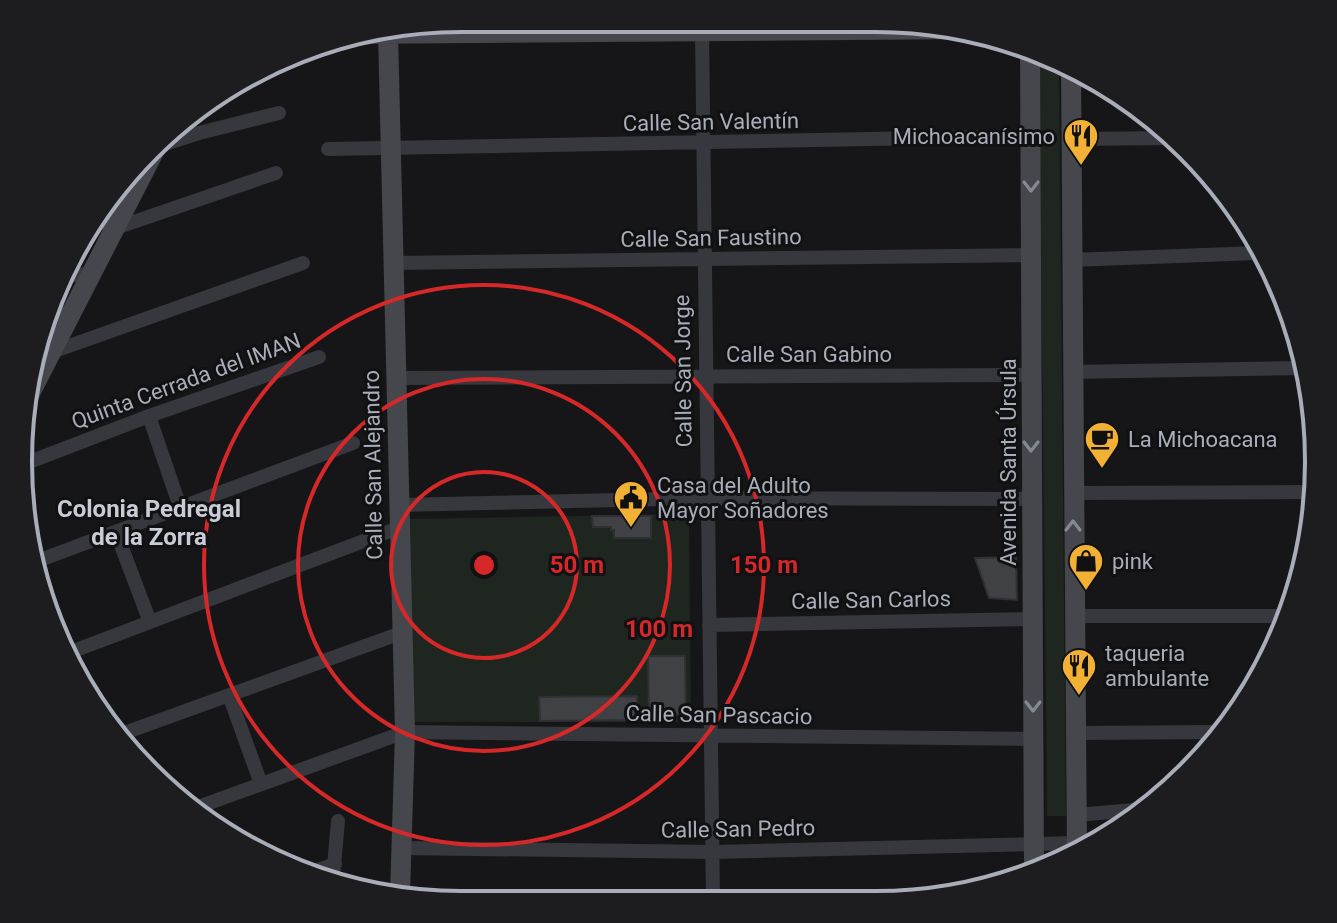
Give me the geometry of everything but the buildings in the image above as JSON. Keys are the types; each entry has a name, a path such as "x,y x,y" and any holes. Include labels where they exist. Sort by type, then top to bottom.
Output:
{"street":[{"name":"Calle San Jorge","path":"702,32 713,891"},
{"name":"Calle San Alejandro","path":"388,38 405,732 400,886"},
{"name":"Avenida Santa Úrsula","path":"1030,61 1034,860"},
{"path":"1071,79 1076,841"},
{"path":"179,138 279,113"},
{"name":"Calle San Valentín","path":"328,149 1031,136"},
{"path":"1071,139 1158,138"},
{"path":"110,225 156,214 276,173"},
{"path":"56,322 77,275 135,183"},
{"path":"110,225 117,205"},
{"path":"1071,260 1251,253"},
{"name":"Calle San Faustino","path":"392,263 1031,255"},
{"path":"47,349 303,263"},
{"name":"Quinta Cerrada del IMAN","path":"32,461 149,416 319,357"},
{"path":"1071,372 1295,368"},
{"name":"Calle San Gabino","path":"395,378 1031,375"},
{"path":"149,416 180,507"},
{"path":"43,559 353,443"},
{"path":"1073,493 1304,492"},
{"path":"398,505 707,498 1032,499"},
{"path":"76,650 398,528"},
{"path":"116,532 150,622"},
{"path":"1074,616 1276,616"},
{"name":"Calle San Carlos","path":"709,625 1033,619"},
{"path":"128,732 401,633"},
{"path":"229,695 261,784"},
{"path":"204,805 405,732"},
{"name":"Calle San Pascacio","path":"405,732 1033,739"},
{"path":"1076,733 1209,732"},
{"path":"1076,815 1125,811"},
{"path":"334,871 338,821"},
{"name":"Calle San Pedro","path":"401,848 713,852 1034,845 1062,848"}],"shaded area":[{"path":"1039,65 1059,73 1066,816 1047,816"},
{"path":"689,514 691,722 412,722 408,519"}],"place":[{"name":"Michoacanísimo","path":"1081,167"},
{"name":"La Michoacana","path":"1102,470"},
{"name":"Casa del Adulto Mayor Soñadores","path":"631,529"},
{"name":"pink","path":"1086,592"},
{"name":"taqueria ambulante","path":"1079,697"}],"district":[{"name":"Colonia Pedregal de la Zorra","path":"149,523"}]}
